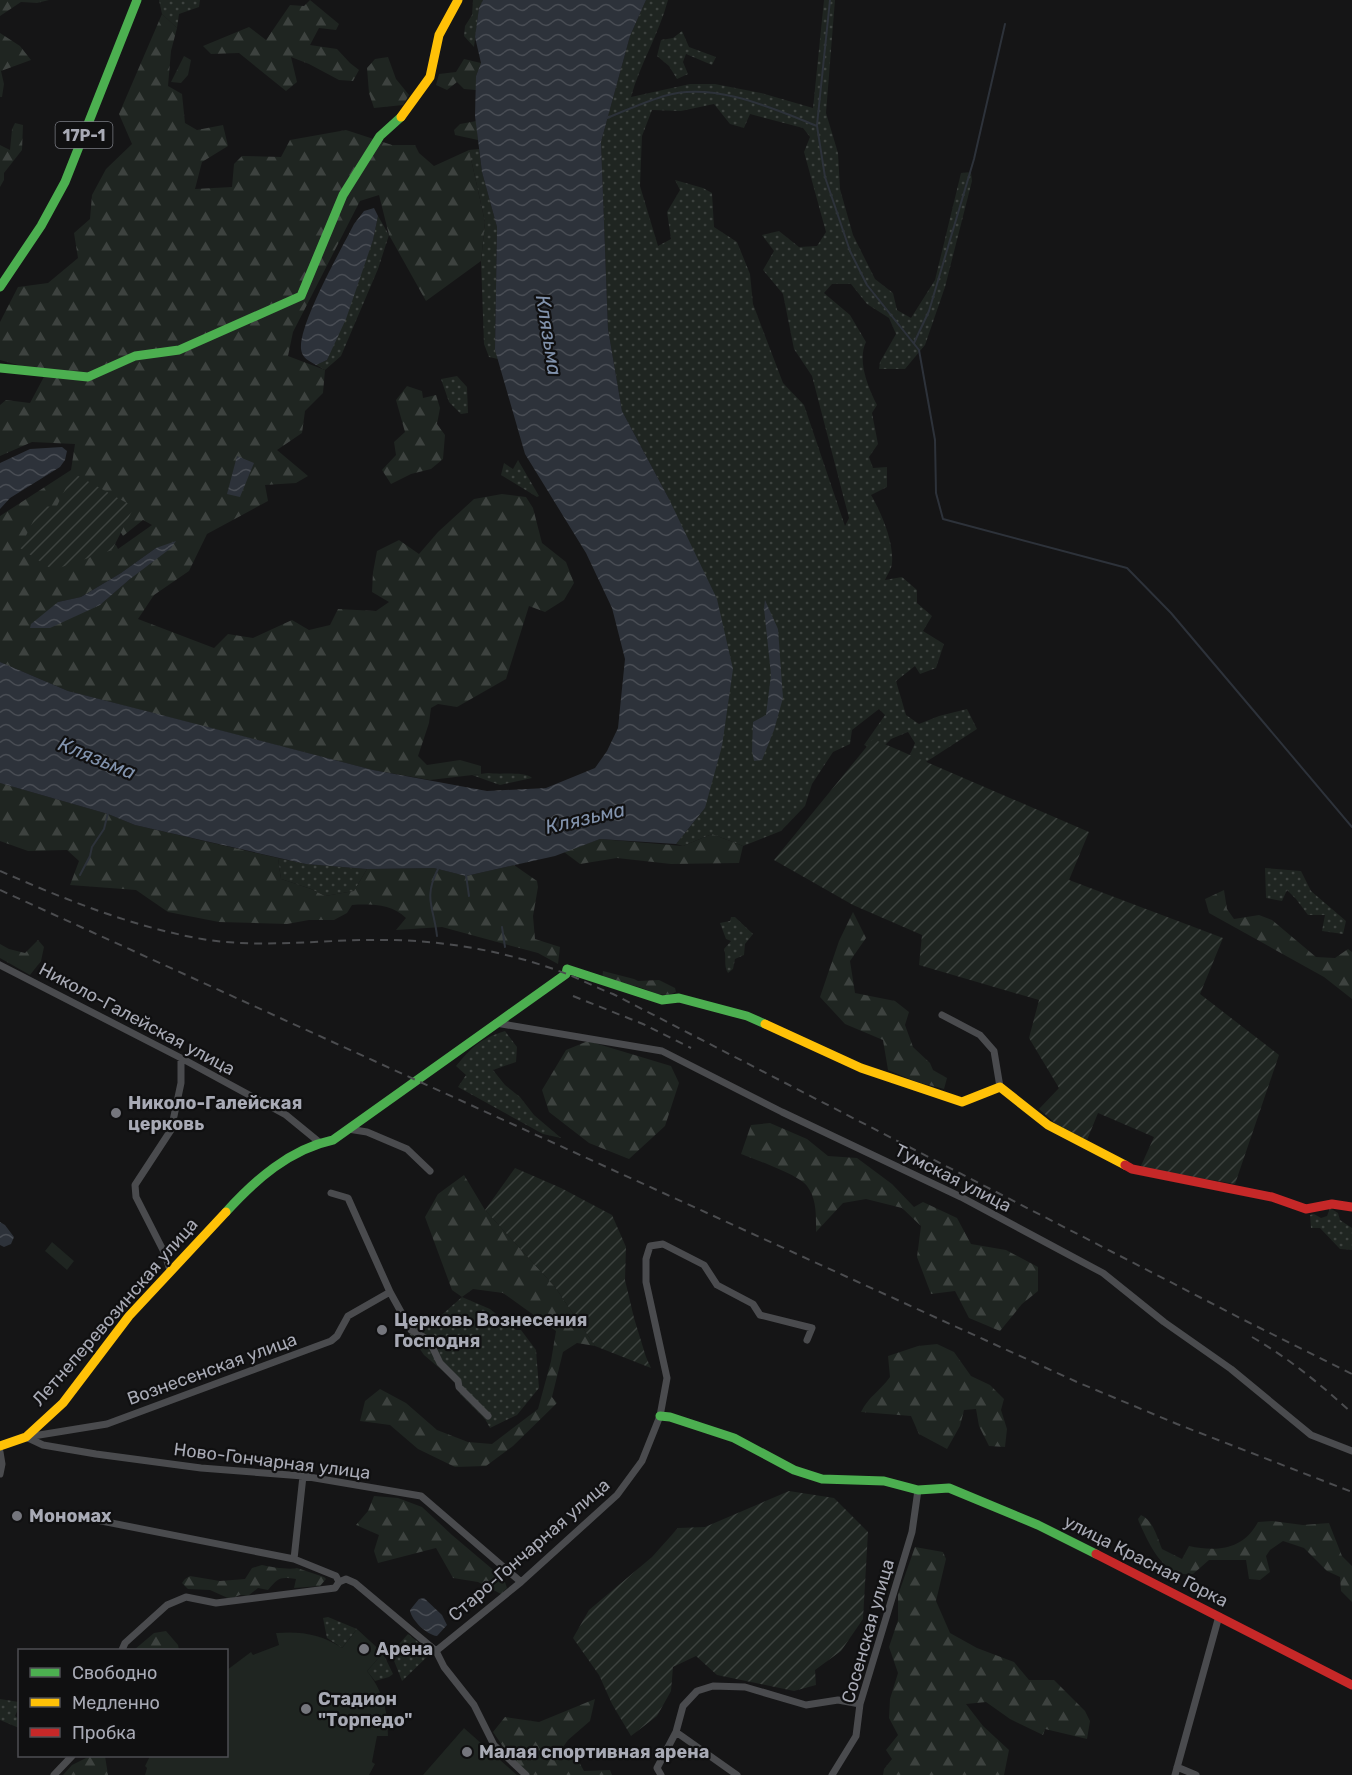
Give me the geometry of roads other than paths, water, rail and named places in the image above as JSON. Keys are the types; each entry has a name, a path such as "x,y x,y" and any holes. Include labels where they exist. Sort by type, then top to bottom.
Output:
{"street":[{"name":"17Р-1","path":"0,287 41,226 65,182 137,0"},
{"path":"0,368 88,377 135,356 178,350 300,297 343,195 380,136 398,121 430,77 439,35 458,0"},
{"name":"Николо-Галейская улица","path":"0,964 286,1115 319,1142"},
{"name":"Летнеперевозинская улица","path":"0,1446 26,1437 63,1403 129,1316 249,1187 319,1142 333,1140 566,974 567,969 662,1000 680,998 747,1016 861,1068 962,1102 1000,1087"},
{"path":"942,1016 980,1035 994,1051 1000,1087 1047,1125 1132,1169 1272,1197 1306,1209 1332,1204 1352,1207"},
{"name":"Тумская улица","path":"496,1023 662,1052 771,1107 961,1197 1103,1274 1164,1322 1231,1369 1311,1435 1352,1452"},
{"path":"170,1270 164,1252 136,1197 135,1185 171,1130 181,1083 181,1058"},
{"path":"348,1129 367,1132 407,1149 430,1171"},
{"path":"331,1193 348,1198 390,1292 411,1330 429,1340 440,1364 488,1416"},
{"name":"Старо-Гончарная улица","path":"436,1651 521,1582 617,1495 642,1461 660,1416 666,1378 646,1282 646,1259 650,1246 663,1244 704,1265 717,1285 753,1304 760,1315 812,1328 807,1340"},
{"name":"Вознесенская улица","path":"26,1437 107,1424 331,1341 337,1336 348,1316 390,1292"},
{"name":"улица Красная Горка","path":"660,1416 670,1417 734,1438 786,1466 822,1479 884,1481 918,1490 949,1488 971,1496 1038,1525 1352,1685"},
{"name":"Ново-Гончарная улица","path":"26,1437 43,1445 113,1456 201,1468 303,1476 421,1496 521,1582"},
{"path":"0,1452 0,1474"},
{"path":"294,1559 303,1476"},
{"name":"Сосенская улица","path":"832,1775 856,1736 861,1704 912,1532 918,1490"},
{"path":"86,1518 294,1559 336,1576 339,1582"},
{"path":"122,1649 125,1642 167,1605 186,1597 216,1603 242,1601 320,1592 335,1588 339,1582 346,1579 355,1583 436,1651 444,1667 474,1705 494,1745 526,1775"},
{"path":"1196,1775 1176,1771 1219,1616"},
{"path":"661,1775 657,1768 676,1732 684,1706 697,1691 713,1686 746,1687 806,1705 838,1700 861,1704"},
{"path":"676,1732 737,1775"},
{"path":"54,1775 70,1757"}],"water":[{"name":"Клязьма","path":"483,0 646,0 630,36 601,142 608,329 622,411 669,499 717,599 733,669 722,746 705,808 676,844 600,839 555,856 466,876 434,868 367,869 306,864 135,825 108,814 0,783 0,662 68,691 373,770 487,791 546,788 595,768 607,751 618,728 625,659 612,608 586,553 525,454 495,350 497,227 482,172 475,116 476,76 481,63 475,37 479,8"},
{"path":"374,208 378,216 373,240 346,319 327,360 316,365 306,359 301,349 302,337 313,305 354,224 364,211"},
{"path":"62,447 67,451 60,467 10,498 0,509 0,463 30,449"},
{"path":"237,456 254,463 240,497 227,494"},
{"path":"176,541 171,548 100,605 50,628 30,628 31,624 58,602 81,597 156,548"},
{"path":"765,600 778,629 783,698 762,760 754,761 753,722 766,715 771,675"},
{"path":"0,1222 14,1237 11,1244 4,1247 0,1245"},
{"path":"424,1598 442,1615 447,1625 437,1636 424,1630 411,1614 410,1610 419,1599"}],"waterway":[{"path":"817,125 830,0"},
{"path":"914,343 929,311 974,159 1005,24"},
{"path":"607,118 664,96 683,92 702,92 742,99 817,126 825,177 850,251 867,285 919,350 935,440 936,493 943,519 1127,568 1171,613 1352,827"},
{"path":"80,875 92,847 104,829 108,813"},
{"path":"437,867 430,896 437,936"},
{"path":"466,875 469,896"},
{"path":"502,927 505,947"}],"railway":[{"path":"0,871 74,902 125,920 202,939 248,943 361,940 430,942 523,959 567,974 613,994 1352,1374"},
{"path":"0,890 1077,1382 1177,1424 1352,1492"},
{"path":"573,996 643,1024 691,1048"},
{"path":"1252,1337 1304,1372 1352,1413"}],"place":[{"name":"Николо-Галейская церковь","path":"116,1113"},
{"name":"Церковь Вознесения Господня","path":"382,1330"},
{"name":"Мономах","path":"17,1516"},
{"name":"Арена","path":"364,1649"},
{"name":"Стадион \"Торпедо\"","path":"306,1709"},
{"name":"Малая спортивная арена","path":"467,1752"}]}
